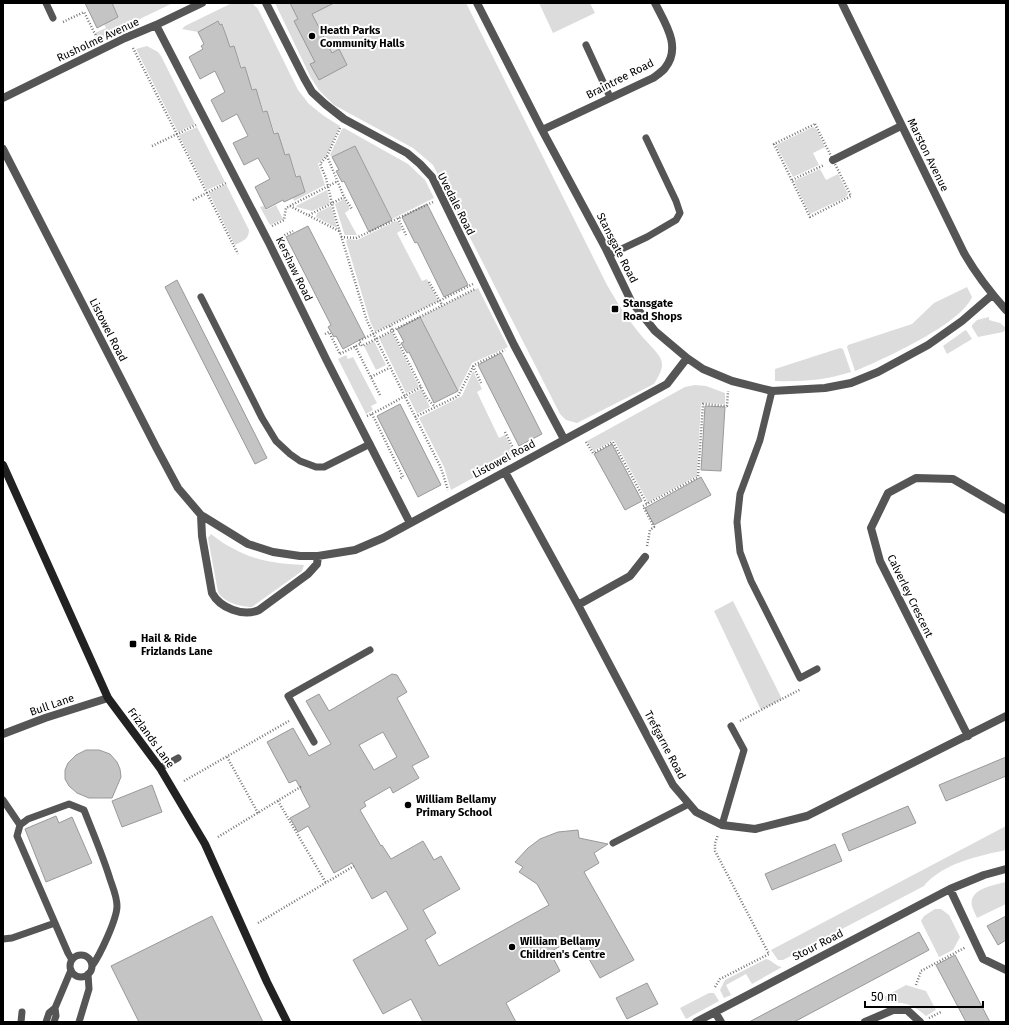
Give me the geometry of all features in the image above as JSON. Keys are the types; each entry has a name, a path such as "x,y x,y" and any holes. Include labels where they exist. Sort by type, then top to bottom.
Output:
{"street":[{"name":"Rusholme Avenue","path":"4,95 202,3"},
{"name":"Uvedale Road","path":"266,3 312,92 344,119 407,153 432,177 514,345 564,439"},
{"name":"Stansgate Road","path":"477,3 542,130 609,255 631,301 655,331 687,358 704,369 729,380 772,391 825,388 851,383 878,372 928,345 962,321 992,294"},
{"name":"Braintree Road","path":"542,130 653,78 665,68 672,53 672,37 655,3"},
{"name":"Marston Avenue","path":"842,3 964,253 979,277 1006,310"},
{"name":"Kershaw Road","path":"156,25 269,243 327,361 410,523"},
{"path":"833,160 902,126"},
{"name":"Listowel Road","path":"3,149 156,448 178,488 201,515 248,544 273,552 300,556 318,556 355,550 383,538 667,384 687,358"},
{"name":"Frizlands Lane","path":"3,465 108,698 160,768 206,844 267,982 287,1022"},
{"name":"Trefgarne Road","path":"505,472 578,605 673,785 696,812 722,825 755,829 807,816 1006,716"},
{"name":"Calverley Crescent","path":"968,736 880,561 871,528 888,493 916,478 953,479 1006,510"},
{"path":"201,515 202,536 212,593 215,599 225,606 244,613 253,613 259,610 308,574 317,564 318,556"},
{"path":"578,605 630,576 645,556"},
{"name":"Bull Lane","path":"3,734 45,718 108,698"},
{"name":"Stour Road","path":"696,1022 950,889 984,875 1006,869"},
{"path":"950,889 983,959 1006,970"},
{"path":"865,1022 893,1010 907,1010 920,1022"},
{"path":"716,1012 721,1022"}],"lane":[{"path":"46,3 53,18"},
{"path":"586,45 610,97"},
{"path":"609,255 647,237 676,220 680,213 676,201 646,138"},
{"path":"201,297 262,418 276,441 290,454 300,461 316,467 324,467 370,444"},
{"path":"772,391 760,440 740,494 736,522 740,552 751,581 800,678 817,669"},
{"path":"314,742 288,696 370,650"},
{"path":"722,825 744,750 731,726"},
{"path":"160,768 178,758"},
{"path":"3,800 20,825"},
{"path":"72,960 54,923 17,836 20,825 28,819 69,804 84,810 105,863 115,894 117,907 111,927 88,974 89,989 78,1022"},
{"path":"613,843 689,804"},
{"path":"3,939 12,938 54,923"},
{"path":"46,1022 49,1013 55,1008 71,970 70,965 72,960 79,956 84,956 89,958 92,966"},
{"path":"71,970 74,974 80,977 88,974"},
{"path":"54,1022 56,1016 55,1008"},
{"path":"21,1022 22,1012"}],"path":[{"path":"53,18 56,25 84,12 102,49"},
{"path":"133,48 238,254"},
{"path":"344,119 328,156 320,164 367,321 389,368 441,468 451,501"},
{"path":"152,146 198,124"},
{"path":"815,124 851,196 810,217 792,180 774,144 815,124"},
{"path":"328,156 344,197 352,209"},
{"path":"792,180 833,160"},
{"path":"192,200 228,182"},
{"path":"262,231 284,220 286,208 338,182"},
{"path":"309,215 344,197"},
{"path":"341,237 356,238 442,198"},
{"path":"290,206 339,231"},
{"path":"398,218 406,235"},
{"path":"269,243 293,231"},
{"path":"429,282 442,305"},
{"path":"360,344 359,341 439,301 483,282"},
{"path":"327,361 355,346 360,344 362,346 483,282"},
{"path":"390,326 426,397 435,407"},
{"path":"414,417 458,396 473,366 514,345"},
{"path":"355,346 380,395"},
{"path":"473,366 481,384"},
{"path":"371,377 389,368"},
{"path":"645,556 650,530 654,527 643,506 698,477 703,404 726,406 729,380"},
{"path":"358,421 421,387"},
{"path":"372,414 404,477 390,484"},
{"path":"580,431 592,453 613,442 647,504"},
{"path":"505,432 520,463"},
{"path":"731,726 805,687 800,678"},
{"path":"184,781 299,716"},
{"path":"227,757 258,813"},
{"path":"218,837 302,786"},
{"path":"278,801 326,883"},
{"path":"715,987 720,979 769,954 715,852 715,843 722,825"},
{"path":"258,923 354,866"},
{"path":"916,985 921,971 966,947"},
{"path":"929,1018 940,1012"}],"shaded area":[{"path":"112,3 173,3 98,39 95,33 106,28 104,24 118,17"},
{"path":"232,3 252,3 258,9 298,90 309,104 340,126 326,156 318,164 325,185 294,201 293,198 305,192 300,176 297,177 289,154 286,155 282,148 278,133 275,134 267,111 264,112 256,90 253,90 249,83 245,68 242,68 234,46 231,47 227,40 223,24 220,25 217,21 198,32 182,29 185,26"},
{"path":"275,3 466,3 607,285 631,323 661,359 661,370 654,384 577,423 566,420 560,414 433,165 413,148 334,105 319,90 311,78"},
{"path":"539,3 590,3 595,13 553,33"},
{"path":"147,46 158,52 161,56 195,124 178,132 136,49"},
{"path":"197,127 225,182 207,190 179,135"},
{"path":"813,127 816,129 825,147 813,153 819,165 793,177 776,145"},
{"path":"344,128 408,164 425,180 434,198 392,219 355,146 332,157 330,155 342,129"},
{"path":"820,169 826,180 838,174 848,194 846,197 810,214 794,181"},
{"path":"226,184 249,230 247,238 235,245 209,193"},
{"path":"327,190 330,203 312,211 296,206"},
{"path":"344,199 350,209 345,213 357,235 345,235 344,233 335,204"},
{"path":"276,205 283,219 270,225 260,207 264,206 266,210"},
{"path":"331,206 337,228 316,217 317,213"},
{"path":"396,221 399,222 402,230 397,233 422,281 427,279 438,301 375,332 370,321 346,241 348,239 357,240"},
{"path":"967,287 972,297 965,307 953,318 920,340 883,359 855,371 847,347 848,345 912,324 934,303"},
{"path":"478,288 508,347 472,363 458,391 420,317"},
{"path":"989,317 989,320 1000,323 1006,329 1003,332 978,337 972,325 977,320"},
{"path":"966,330 972,339 947,354 943,346"},
{"path":"392,332 419,387 406,393 379,338"},
{"path":"374,341 386,365 376,370 364,346"},
{"path":"840,348 843,349 851,372 814,380 775,381 775,369"},
{"path":"346,355 348,359 353,357 377,403 371,406 373,410 366,414 338,359"},
{"path":"473,371 482,389 477,392 499,438 505,435 515,455 451,490 444,467 419,418 462,396"},
{"path":"695,385 706,386 725,393 725,404 701,403 697,476 648,502 614,440 593,451 587,441 685,387"},
{"path":"421,389 430,407 417,414 408,396"},
{"path":"211,534 225,544 248,556 277,563 304,565 302,571 252,607 243,606 228,601 220,596 218,592 208,538"},
{"path":"733,601 782,699 761,710 714,611"},
{"path":"1006,826 1006,850 973,858 951,866 932,878 924,886 783,960 778,960 771,950"},
{"path":"1006,882 1006,904 977,918 972,906 974,896 983,889"},
{"path":"935,909 941,909 949,915 960,937 953,950 939,957 921,921 924,916"},
{"path":"766,959 782,967 752,984 746,974 726,985 731,995 724,998 720,990 725,980"},
{"path":"906,985 926,991 936,1010 926,1016 917,1009 903,1003 887,1003 884,997"},
{"path":"709,993 714,993 719,1001 686,1019 680,1008"}],"building":[{"path":"85,3 112,3 118,17 97,28"},
{"name":"Heath Parks Community Halls","path":"290,3 334,3 312,14 332,53 339,49 347,65 319,80 310,64 315,62 294,21 298,19"},
{"path":"218,21 220,25 222,24 230,47 234,46 241,68 245,67 252,90 256,89 263,112 267,111 274,134 278,133 285,155 289,154 296,177 300,176 305,192 284,202 283,200 266,209 255,187 270,179 258,158 244,165 233,143 248,136 237,114 222,122 211,100 225,92 215,71 200,79 189,57 203,49 201,46 204,44 198,32"},
{"path":"355,146 392,220 369,232 344,181 342,182 336,171 339,170 332,157"},
{"path":"427,204 468,285 444,297 417,242 415,243 402,217"},
{"path":"308,226 365,337 343,349 336,336 334,337 328,327 331,325 286,237"},
{"path":"177,280 267,458 255,464 165,287"},
{"path":"420,317 458,391 434,403 409,352 407,353 401,343 404,342 397,329"},
{"path":"501,353 542,434 519,446 478,365"},
{"path":"400,404 441,485 418,497 377,416"},
{"path":"705,406 725,407 721,471 701,470"},
{"path":"612,444 642,501 625,510 594,454"},
{"path":"701,477 711,495 654,525 645,508"},
{"path":"392,674 397,675 407,692 397,698 429,757 412,766 419,778 393,793 390,787 364,802 366,806 360,810 381,846 382,845 391,859 423,841 434,860 441,856 460,889 423,910 436,933 425,940 439,966 549,905 537,884 519,872 523,867 515,862 528,848 540,839 558,832 578,830 579,838 608,844 594,853 599,863 584,872 634,960 600,978 575,938 550,952 560,971 506,1003 516,1022 423,1022 411,999 383,1014 353,960 408,929 386,891 372,899 352,863 334,873 308,826 298,832 290,818 310,807 296,780 289,783 267,742 293,728 309,756 331,744 306,701 319,694 329,711","holes":["383,732 397,757 374,770 359,745"]},
{"path":"86,750 99,750 110,754 117,762 121,777 112,798 89,798 77,793 69,786 65,779 65,770 68,763 76,755"},
{"path":"1006,757 1006,776 946,801 939,785"},
{"path":"152,785 162,812 122,827 112,801"},
{"path":"908,806 916,823 849,851 842,834"},
{"path":"56,816 59,823 72,817 92,863 46,882 25,829"},
{"path":"835,844 842,861 772,890 765,874"},
{"path":"212,916 263,1022 139,1022 111,966"},
{"path":"1006,916 1006,940 998,945 987,926"},
{"path":"919,932 929,950 794,1022 749,1022"},
{"path":"955,955 990,1022 966,1022 936,965"},
{"path":"647,983 658,1004 627,1019 616,998"}],"place":[{"name":"Heath Parks Community Halls","path":"312,36"},
{"name":"Stansgate Road Shops","path":"615,309"},
{"name":"Hail & Ride Frizlands Lane","path":"133,644"},
{"name":"William Bellamy Primary School","path":"408,805"},
{"name":"William Bellamy Children's Centre","path":"512,947"}]}
